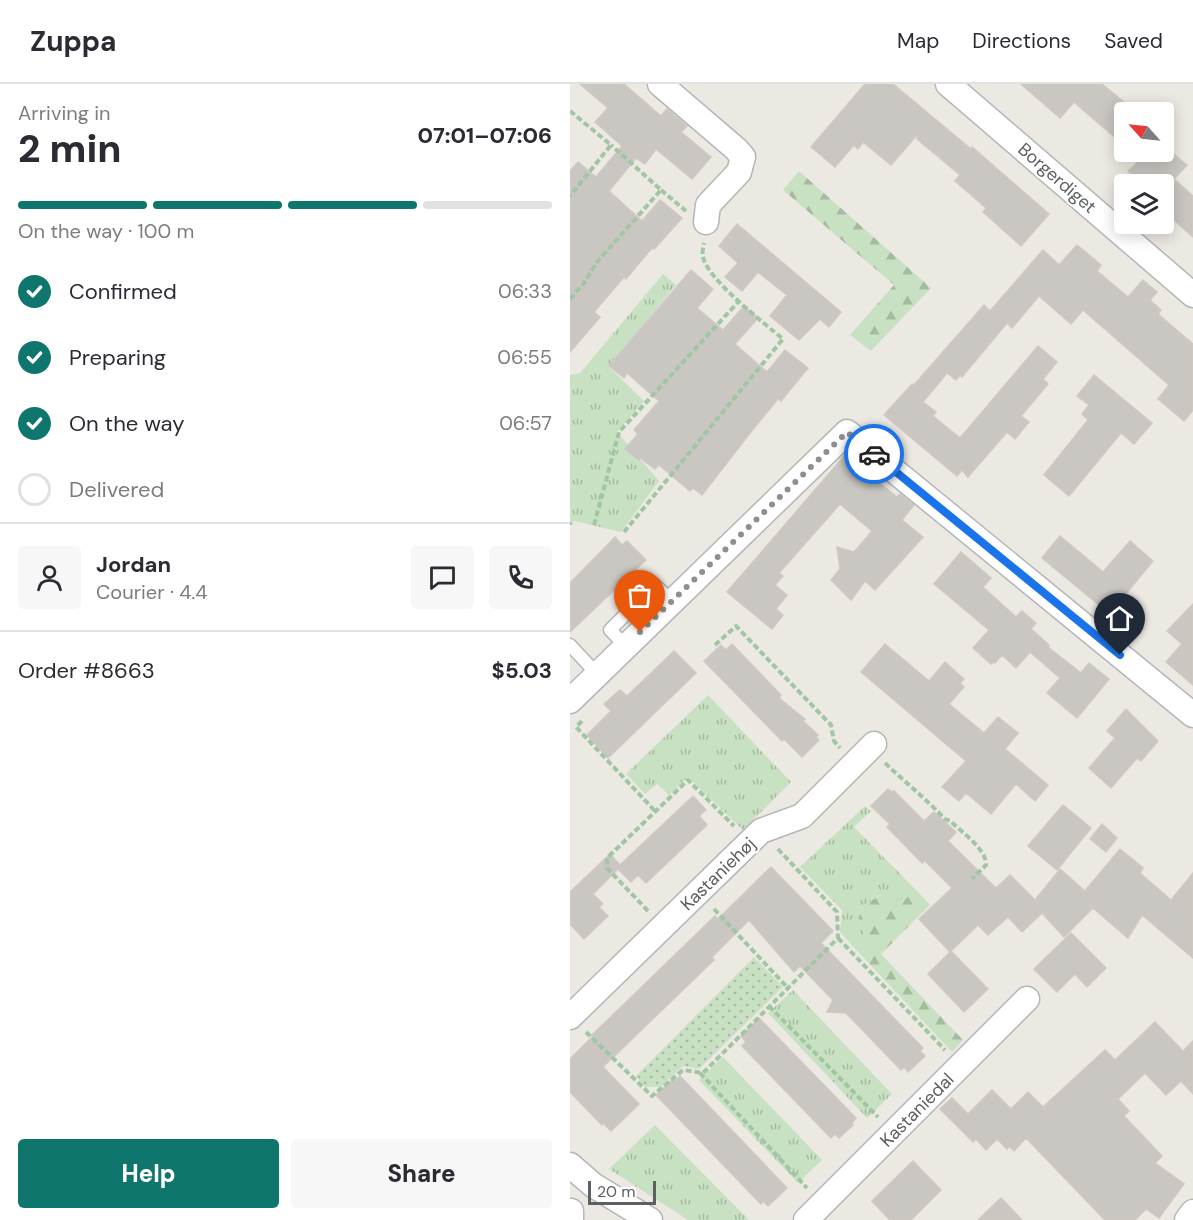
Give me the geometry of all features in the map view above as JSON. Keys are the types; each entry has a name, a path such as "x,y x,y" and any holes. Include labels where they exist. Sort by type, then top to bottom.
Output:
{"street":[{"path":"660,84 743,157 739,172 708,205 706,222"},
{"name":"Borgerdiget","path":"948,84 1193,294"},
{"path":"577,710 597,674 847,432 1193,715"},
{"name":"Kastaniehøj","path":"570,1017 756,837 802,816 866,752"},
{"name":"Kastaniedal","path":"814,1212 1027,999"},
{"path":"570,1165 593,1185 650,1220"},
{"path":"571,1211 571,1220"},
{"path":"1187,1220 1193,1212"}],"lane":[{"path":"570,645 597,674"}],"path":[{"path":"570,111 661,190 597,262 584,283 570,299"},
{"path":"570,196 611,145"},
{"path":"624,532 783,339 709,271 703,257 706,222"},
{"path":"594,525 619,432 739,301"},
{"path":"715,645 736,626 831,725 834,741 866,752 912,789 919,791 945,819 950,821 982,852 986,865 972,879"},
{"path":"577,710 576,727 656,812"},
{"path":"663,926 607,868 607,858 688,780 756,837 837,912 838,938 960,1066"},
{"path":"699,892 787,987"},
{"path":"570,1017 652,1096 683,1070 703,1073 838,938"},
{"path":"769,1006 894,1133"},
{"path":"699,1072 814,1212"}],"green space":[{"path":"799,171 931,288 871,351 850,335 894,285 783,190"},
{"path":"663,274 676,285 609,367 644,401 617,432 659,481 621,532 574,521 570,523 570,375 580,373"},
{"path":"708,695 791,782 743,830 688,777 669,795 657,784 645,794 626,774"},
{"path":"865,806 871,811 854,827 919,893 897,901 882,894 865,904 858,918 868,944 861,955 840,932 842,910 800,867"},
{"path":"919,893 930,905 881,954 963,1040 952,1052 861,955 868,944 858,918 865,904 883,894 897,901"},
{"path":"754,957 783,987 699,1069 683,1066 660,1087 645,1087 636,1076"},
{"path":"793,990 892,1094 867,1118 768,1013"},
{"path":"723,1057 822,1160 798,1183 699,1080"},
{"path":"655,1125 749,1220 688,1220 609,1169"}],"building":[{"path":"580,84 624,84 661,116 667,109 687,126 681,132 711,157 692,179 656,149 645,164 636,158 609,191 642,221 660,200 682,218 654,249 652,248 626,279 624,277 594,312 600,317 570,352 570,171 578,162 596,177 622,146 595,122 608,108"},
{"path":"865,84 893,84 971,149 972,147 1049,214 1021,246 983,212 986,208 955,181 960,175 917,139 918,134 891,165 863,142 858,149 854,145 835,167 811,147"},
{"path":"1021,84 1102,84 1124,102 1114,102 1114,137 1074,102 1060,118"},
{"path":"1174,154 1187,165 1174,179 1174,174 1132,174 1128,171 1138,162 1174,162"},
{"path":"1174,179 1193,196 1193,237 1174,220"},
{"path":"737,224 841,312 829,327 820,319 799,340 770,316 787,295 758,272 742,291 725,277 738,263 719,246"},
{"path":"1077,245 1101,265 1097,271 1128,297 1143,280 1157,292 1150,300 1161,310 1158,314 1193,344 1193,410 1184,421 1158,399 1169,385 1083,310 1071,324 1039,296 1012,328 1007,323 962,377 960,375 956,380 947,373 923,402 936,412 933,416 960,438 1038,346 1057,362 1043,379 1048,384 1021,416 1029,422 1015,439 1007,432 968,477 962,470 957,476 884,415 912,384 913,386 984,305 990,311 1043,250 1059,265"},
{"path":"691,270 713,289 697,308 723,330 744,306 758,318 735,344 767,372 785,350 808,368 781,401 778,399 702,495 693,488 690,491 659,465 655,469 625,449 638,434 634,430 659,401 627,373 624,378 609,366"},
{"path":"1094,375 1152,423 1134,444 1121,433 1069,496 1044,475 1088,420 1082,414 1089,405 1077,396"},
{"path":"845,455 897,497 900,494 914,505 902,520 923,537 875,590 865,581 851,600 831,580 840,569 837,547 854,552 872,531 840,504 779,573 783,576 775,585 787,595 776,609 783,615 772,629 727,592"},
{"path":"1060,536 1103,572 1130,541 1153,561 1119,602 1109,594 1099,605 1042,558"},
{"path":"615,537 622,545 627,541 646,560 570,632 570,583"},
{"path":"961,552 991,578 983,587 1016,617 1022,611 1036,623 1031,629 1049,645 1048,647 1081,673 1089,663 1109,679 1077,718 1047,693 1060,678 1030,652 1016,668 1002,655 991,664 973,648 989,630 934,584"},
{"path":"1193,604 1193,685 1166,662 1182,644 1167,631"},
{"path":"732,644 781,695 779,698 805,719 803,721 818,735 816,737 819,740 802,757 784,739 782,741 704,661 721,645 726,650"},
{"path":"885,644 929,681 945,662 964,679 960,683 964,687 949,704 984,733 998,717 1018,733 1005,749 1048,785 1035,801 1016,784 991,814 966,793 959,801 942,787 966,761 861,672"},
{"path":"674,651 696,673 608,758 587,735 611,711 604,704 620,690 627,696"},
{"path":"1126,709 1158,741 1141,761 1137,758 1111,788 1089,768 1115,738 1107,731"},
{"path":"888,789 894,791 924,821 934,812 956,832 948,841 996,888 1010,875 1035,900 1060,869 1085,891 1120,849 1143,868 1140,873 1171,900 1193,873 1193,958 1142,915 1128,938 1093,908 1064,937 1042,913 1022,932 1008,917 988,935 978,925 951,951 988,989 964,1012 928,974 950,952 919,919 952,888 925,861 922,863 887,827 890,824 871,806"},
{"path":"693,796 706,810 699,816 707,825 646,883 638,875 631,882 618,869 593,894 603,904 599,907 608,916 584,939 570,924 570,892 610,854 620,865"},
{"path":"1063,805 1091,828 1057,870 1028,846"},
{"path":"1102,824 1117,838 1106,852 1090,839"},
{"path":"771,867 833,931 821,943 923,1048 920,1051 925,1056 908,1072 904,1067 901,1070 846,1013 827,1012 833,1000 800,966 794,972 749,920 712,957 714,960 603,1067 639,1104 611,1131 603,1123 602,1125 570,1092 570,1059 715,916 718,919"},
{"path":"1071,933 1106,968 1087,987 1075,974 1057,992 1034,969"},
{"path":"759,1018 856,1118 853,1125 839,1138 835,1134 831,1138 742,1046 746,1042 741,1036"},
{"path":"1155,1022 1183,1051 1193,1041 1193,1094 1181,1081 1166,1095 1145,1073 1118,1099 1129,1111 1124,1116 1162,1156 1155,1163 1184,1184 1159,1218 1146,1209 1135,1220 1105,1220 1026,1138 1014,1151 1009,1146 1007,1149 997,1139 986,1150 976,1139 973,1142 940,1109 952,1098 968,1114 992,1090 1011,1109 1028,1092 1043,1107 1105,1050 1115,1060"},
{"path":"680,1076 787,1188 768,1206 763,1201 761,1204 656,1095 674,1078 676,1080"},
{"path":"913,1161 941,1190 911,1220 890,1220 872,1201"},
{"path":"1001,1198 1022,1220 978,1220"}],"way so far":[{"path":"640,632 847,432 874,454"}],"route":[{"path":"874,454 1120,655"}]}
